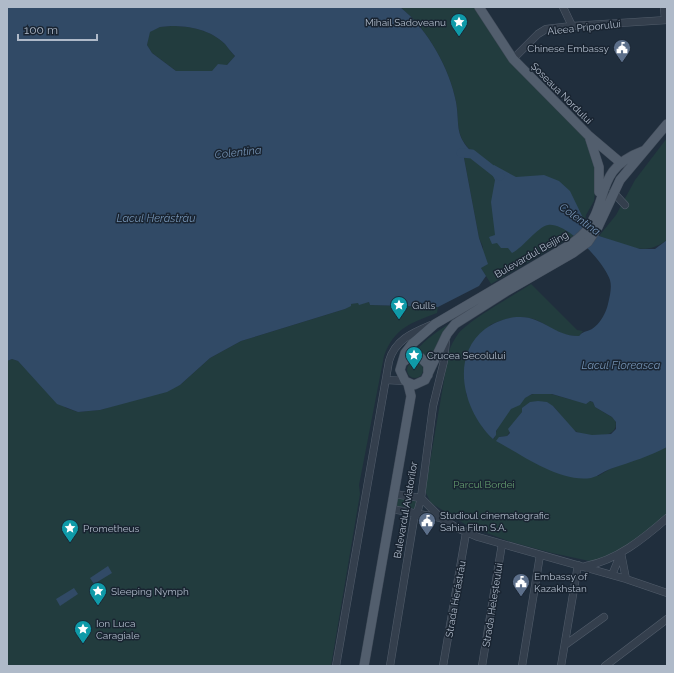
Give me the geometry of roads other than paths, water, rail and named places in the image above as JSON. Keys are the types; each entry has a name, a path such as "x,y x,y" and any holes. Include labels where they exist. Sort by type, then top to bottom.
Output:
{"main road":[{"name":"Șoseaua Nordului","path":"479,7 513,59 588,135 621,163"},
{"path":"643,152 667,124"},
{"name":"Șoseaua Nordului","path":"588,135 599,168 598,206"},
{"name":"Bulevardul Beijing","path":"594,226 598,206 607,180 621,163 643,152"},
{"name":"Bulevardul Beijing","path":"400,367 408,348 435,324 588,242 594,226 613,192 626,171 643,152"},
{"name":"Bulevardul Beijing","path":"393,502 411,396 410,383 425,380 447,334 455,324 571,250"},
{"path":"410,383 400,367 409,357 420,357 428,365 428,376"},
{"name":"Bulevardul Aviatorilor","path":"364,666 393,502"}],"street":[{"path":"563,7 572,26"},
{"path":"664,7 666,20"},
{"name":"Aleea Priporului","path":"513,59 542,32 552,28 666,20"},
{"name":"Șoseaua Nordului","path":"621,163 626,171"},
{"path":"613,192 625,205"},
{"path":"336,666 390,356 397,344 411,333 435,324"},
{"name":"Bulevardul Aviatorilor","path":"390,666 413,522 417,513 420,498 433,406 444,361 447,334"},
{"path":"386,380 400,367"},
{"path":"386,380 410,383"},
{"path":"393,502 420,498 441,518 466,533 626,579 667,593"},
{"path":"393,502 417,513 441,518"},
{"path":"581,566 598,564 621,553 667,518"},
{"name":"Strada Herăstrău","path":"443,666 466,533"},
{"name":"Strada Heleșteului","path":"482,666 502,544"},
{"path":"612,575 621,553"},
{"path":"621,553 626,579"},
{"path":"522,666 540,555"},
{"path":"561,666 581,566"},
{"path":"565,645 604,617"},
{"path":"605,666 667,619"}],"water":[{"name":"Lacul Herăstrău","path":"7,7 400,7 419,26 436,50 449,76 456,102 460,135 467,147 473,153 471,156 466,155 464,158 479,238 488,264 481,268 486,276 479,286 438,307 370,305 369,302 359,305 358,303 351,304 351,306 345,309 241,341 210,358 180,385 167,392 100,410 78,412 57,404 18,361 12,359 7,361","holes":["178,26 193,28 213,35 225,44 235,56 227,65 218,64 212,71 176,71 152,53 147,45 150,32 160,27"]},
{"name":"Lacul Floreasca","path":"494,165 516,177 544,175 559,181 570,191 585,222 599,236 640,249 655,249 667,240 667,447 591,478 567,476 542,467 496,441 499,437 507,436 510,433 508,429 522,412 522,408 530,402 538,401 547,402 553,406 576,432 592,435 611,434 616,429 616,422 612,417 595,407 593,402 590,401 586,404 552,394 532,394 525,398 520,405 511,409 496,431 496,435 493,439 483,428 474,414 468,400 464,369 467,354 474,341 485,329 497,322 519,317 535,320 563,333 579,336 583,332 592,329 598,324 607,307 611,289 611,283 606,272 593,254 574,236 556,226 548,225 539,229 512,253 508,248 501,248 497,243 492,244 489,237 495,235 491,202 495,180 490,170"},
{"path":"108,566 112,573 94,584 90,578"},
{"path":"74,588 78,594 60,606 56,599"}],"waterway":[{"path":"461,153 472,154 500,176"}],"place":[{"name":"Mihail Sadoveanu","path":"459,37"},
{"name":"Chinese Embassy","path":"622,63"},
{"name":"Gulls","path":"399,320"},
{"name":"Crucea Secolului","path":"414,370"},
{"name":"Studioul cinematografic Sahia Film S.A.","path":"427,536"},
{"name":"Prometheus","path":"70,543"},
{"name":"Embassy of Kazakhstan","path":"521,597"},
{"name":"Sleeping Nymph","path":"98,606"},
{"name":"Ion Luca Caragiale","path":"83,644"}],"water label":[{"name":"Colentina","path":"238,152"},
{"name":"Colentina","path":"580,219"}],"park label":[{"name":"Parcul Bordei","path":"484,484"}]}
